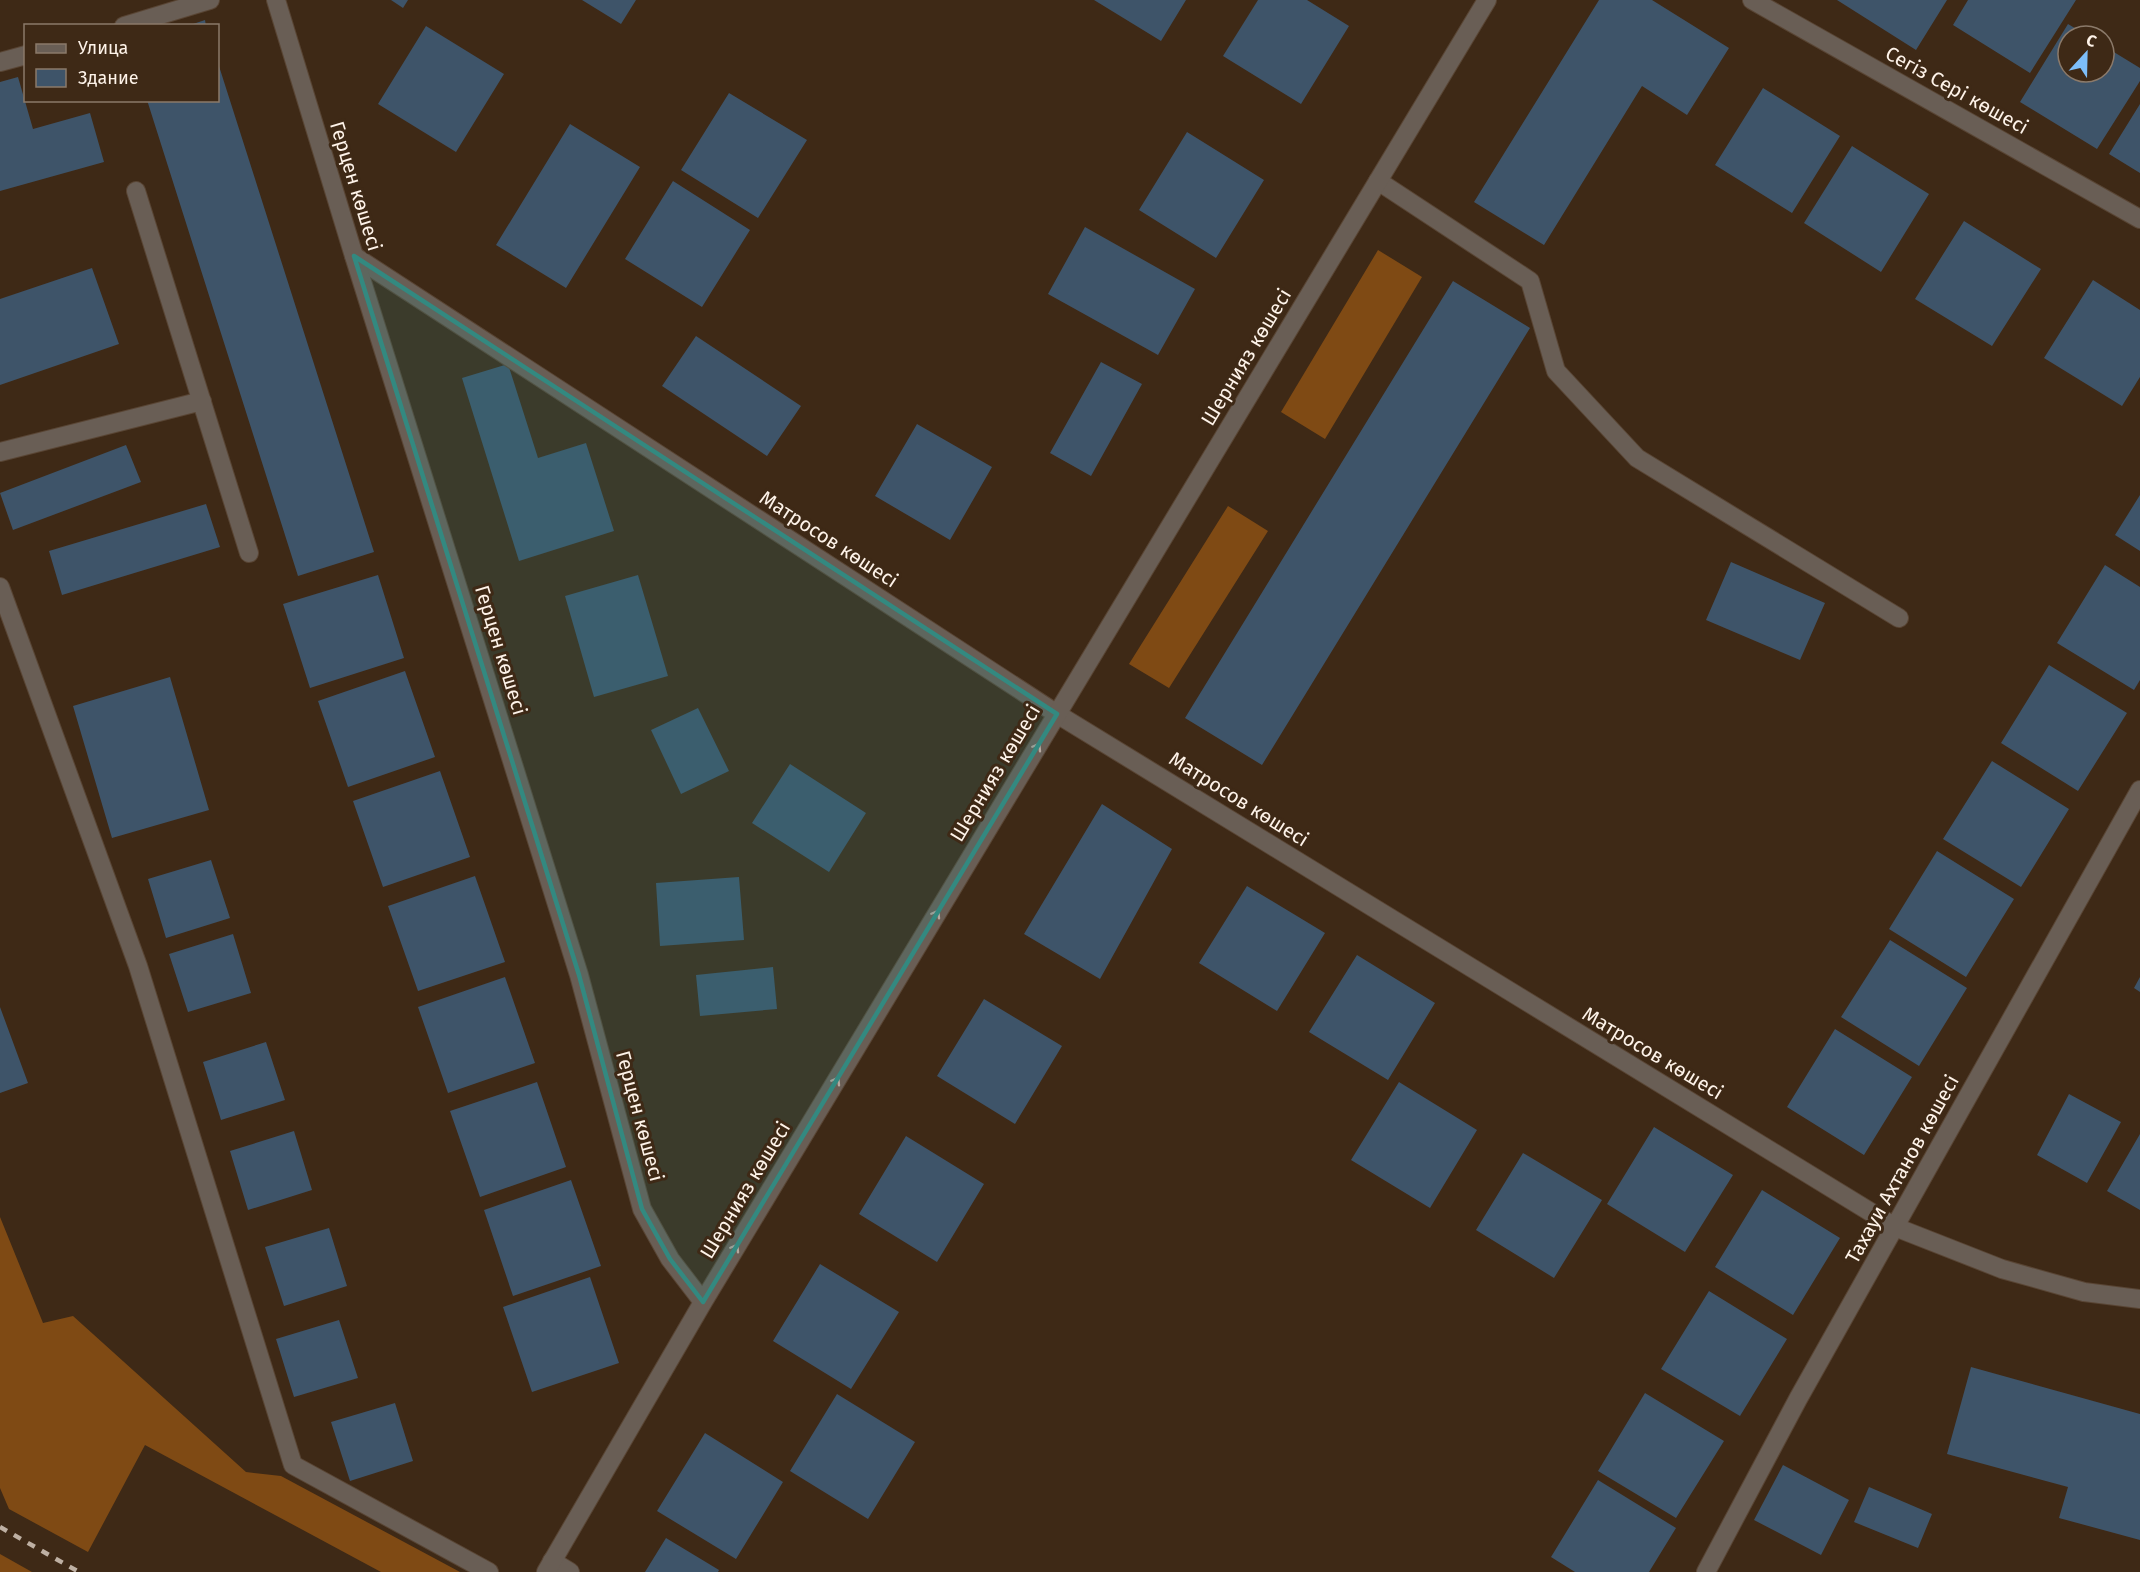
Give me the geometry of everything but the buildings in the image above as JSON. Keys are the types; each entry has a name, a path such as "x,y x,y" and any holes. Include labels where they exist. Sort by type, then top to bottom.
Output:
{"street":[{"path":"131,24 210,0"},
{"name":"Герцен көшесі","path":"276,0 579,975 642,1209 670,1259 703,1302"},
{"name":"Шернияз көшесі","path":"549,1567 703,1302 1487,0"},
{"name":"Сегіз Сері көшесі","path":"1752,0 2140,219"},
{"path":"0,62 24,56"},
{"path":"1378,181 1530,281 1556,371 1637,458 1899,618"},
{"path":"136,191 249,553"},
{"name":"Матросов көшесі","path":"354,256 1057,714 1895,1227 2002,1269 2084,1292 2140,1299"},
{"path":"0,452 202,401"},
{"path":"0,587 138,966 293,1465 489,1572"},
{"name":"Тахауи Ахтанов көшесі","path":"1706,1572 1798,1399 2140,790"},
{"path":"549,1567 570,1572"}],"highlighted area":[{"path":"354,256 1057,714 703,1302 670,1259 642,1209 579,975"}],"shaded area":[{"path":"1378,250 1422,277 1325,439 1281,412"},
{"path":"1228,506 1268,531 1169,688 1129,664"},
{"path":"0,1217 43,1323 73,1316 246,1472 281,1476 460,1572 381,1572 145,1445 88,1552 9,1509 0,1488"},
{"path":"0,1554 32,1572 0,1572"}],"railway":[{"path":"0,1527 79,1572"}]}
